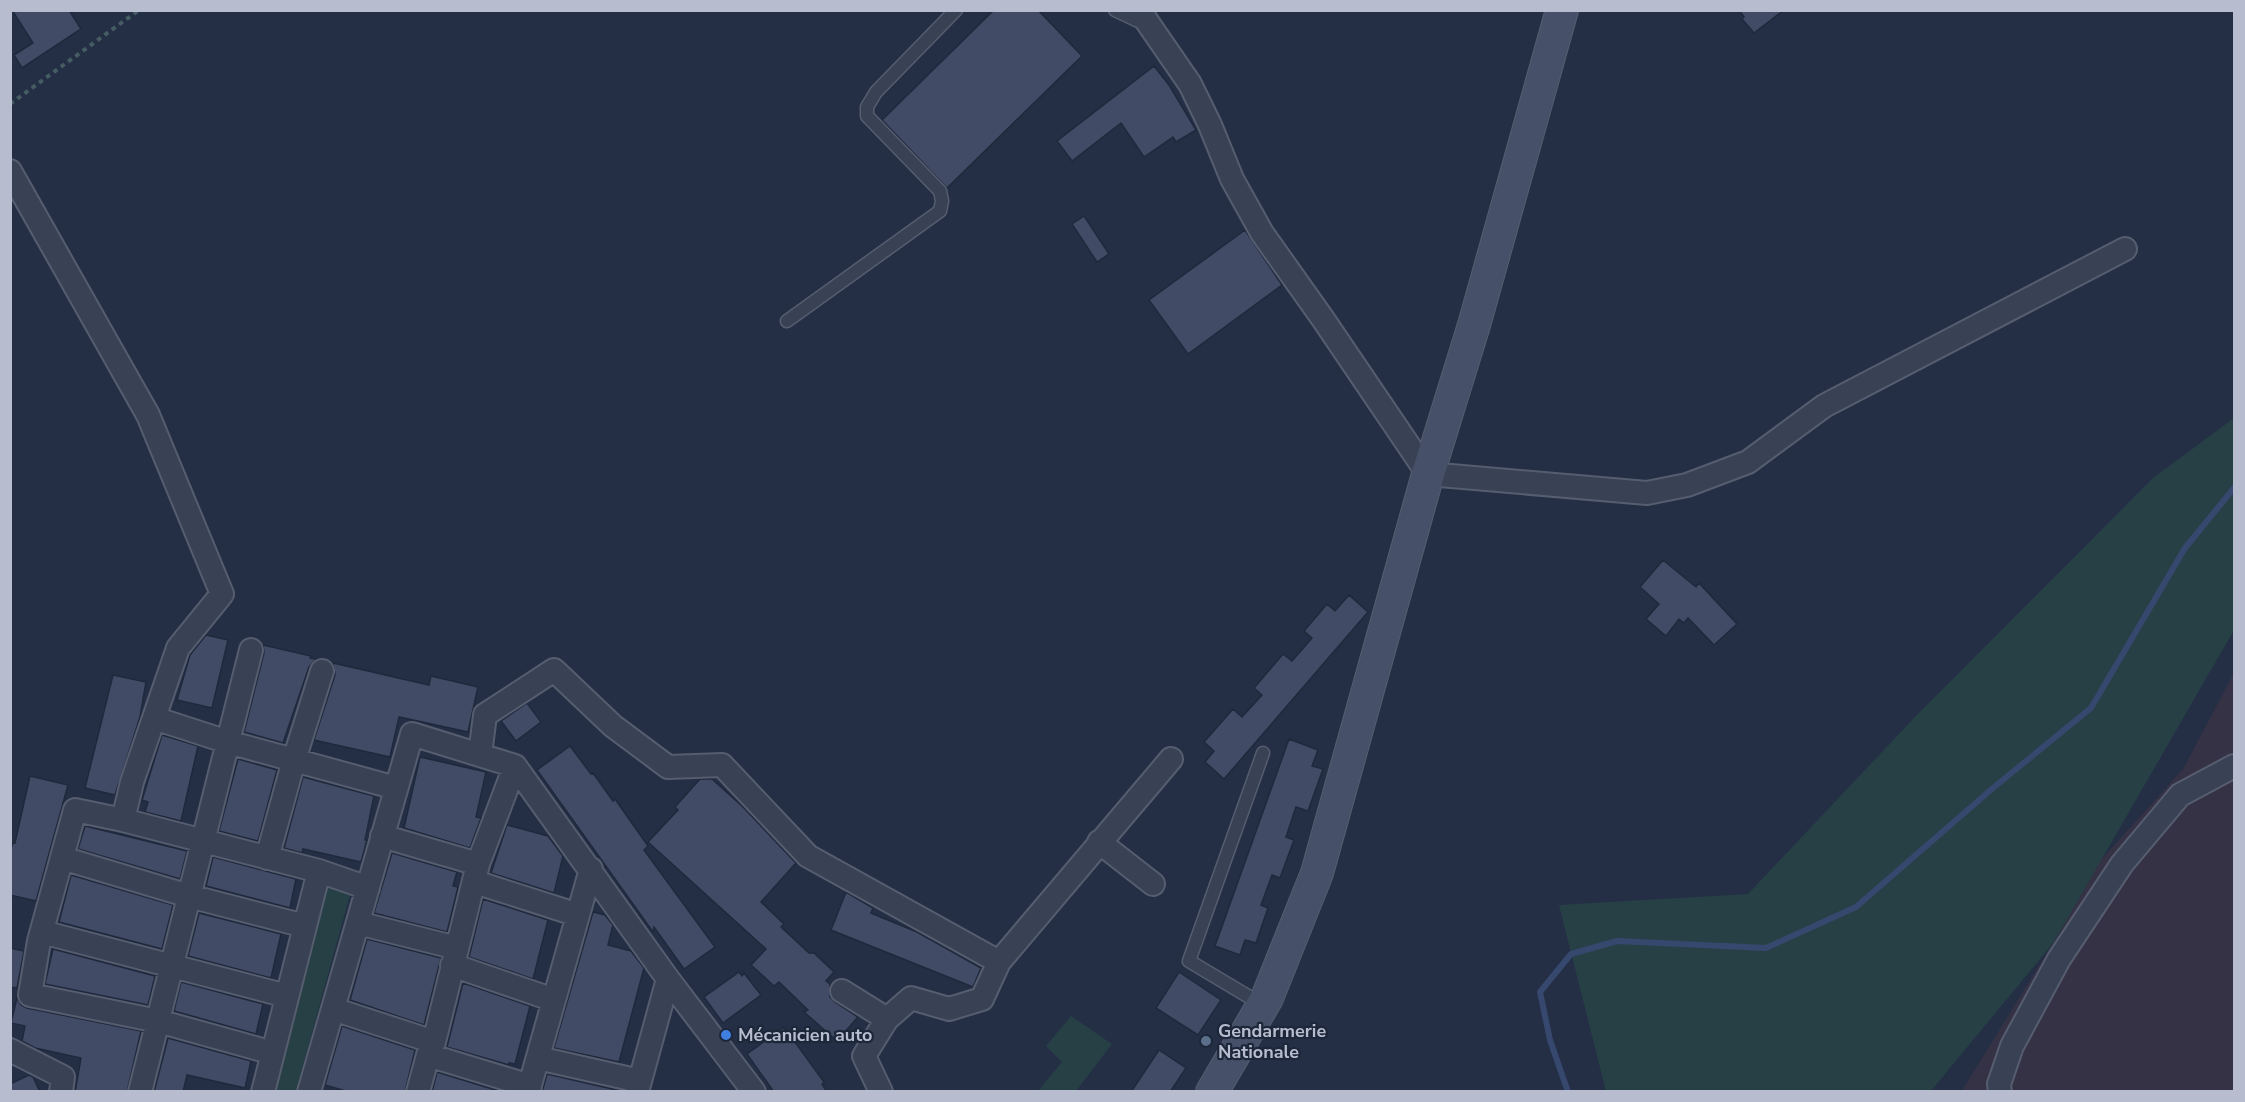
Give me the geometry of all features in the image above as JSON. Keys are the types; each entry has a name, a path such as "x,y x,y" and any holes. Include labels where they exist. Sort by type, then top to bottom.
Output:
{"main road":[{"path":"1212,1092 1263,1005 1317,873 1428,474 1474,325 1562,10"}],"street":[{"path":"1143,17 1190,84 1232,179 1262,233 1428,474 1647,493 1687,485 1748,462 1824,406 2126,249"},
{"path":"10,171 148,415 222,594 178,648 132,782 123,820"},
{"path":"141,1092 251,650"},
{"path":"480,755 485,715 554,670 613,726 668,767 722,765 808,856 999,962"},
{"path":"267,858 322,671"},
{"path":"154,718 228,742 396,788"},
{"path":"309,1092 412,734 515,766 668,979 754,1092"},
{"path":"881,1092 864,1056 887,1019 910,998 950,1009 982,999 999,962 1171,759"},
{"path":"418,1092 476,873 515,766"},
{"path":"2000,1092 1999,1084 2012,1046 2059,959 2122,864 2180,795 2235,766"},
{"path":"273,1053 158,1021 30,995 42,932 75,810 123,820 319,871 368,888"},
{"path":"382,836 578,915"},
{"path":"1099,842 1153,884"},
{"path":"62,858 189,896 305,926"},
{"path":"333,1009 529,1089 591,869"},
{"path":"263,1092 319,871"},
{"path":"358,922 455,956 554,1000"},
{"path":"42,932 287,996"},
{"path":"538,1058 639,1086 668,979"},
{"path":"842,991 887,1019"},
{"path":"10,1050 63,1077 61,1092"}],"lane":[{"path":"787,321 940,211 942,201 940,191 867,116 867,107 876,92 956,10"},
{"path":"1115,10 1136,21 1143,17"},
{"path":"1263,753 1189,961 1263,1005"}],"path":[{"path":"10,104 139,10"}],"shaded area":[{"path":"2234,673 2234,1091 1961,1092 2055,940 2101,860 2183,769"}],"green space":[{"path":"2234,418 2234,630 2054,942 1931,1091 1606,1091 1559,905 1748,894 1914,718 2153,478"},
{"path":"327,885 351,891 296,1091 271,1092"},
{"path":"1071,1016 1112,1044 1076,1091 1038,1091 1062,1062 1046,1046"}],"building":[{"path":"12,10 69,10 81,29 22,68 14,55 33,43"},
{"path":"994,10 1038,10 1082,56 947,188 882,120"},
{"path":"1739,10 1784,10 1754,33 1742,19 1744,17"},
{"path":"1154,66 1169,85 1196,130 1176,142 1173,137 1144,157 1121,123 1072,161 1057,141"},
{"path":"1084,216 1109,254 1097,262 1072,224"},
{"path":"1245,230 1282,285 1188,354 1149,300"},
{"path":"1663,560 1696,587 1699,583 1737,624 1714,645 1688,618 1684,623 1679,619 1666,636 1646,619 1659,604 1640,587"},
{"path":"1349,595 1368,612 1224,779 1205,762 1214,751 1204,742 1233,709 1242,717 1262,695 1254,688 1283,654 1292,661 1312,638 1304,631 1327,604 1335,611"},
{"path":"206,635 228,640 212,708 177,700 190,655"},
{"path":"263,645 316,659 309,667 283,743 244,732 264,653"},
{"path":"333,663 429,685 431,676 478,687 468,732 399,717 390,757 314,740 335,675"},
{"path":"113,675 146,682 140,717 115,795 85,788"},
{"path":"527,703 541,722 516,741 501,721"},
{"path":"162,735 198,746 181,821 145,812 148,802 142,800"},
{"path":"1289,739 1318,750 1312,766 1323,769 1308,811 1296,807 1286,837 1294,840 1280,878 1272,875 1261,905 1268,908 1256,943 1245,940 1240,955 1215,946"},
{"path":"570,746 613,801 615,799 648,846 644,850 715,947 684,969 654,927 653,932 537,770"},
{"path":"420,757 486,772 476,817 481,818 470,848 404,828"},
{"path":"238,759 277,770 258,841 219,831"},
{"path":"30,776 68,785 36,901 10,895 10,852 13,842 15,843"},
{"path":"303,777 374,796 361,862 303,849 302,853 284,848"},
{"path":"700,779 712,779 743,807 796,863 761,902 784,924 781,927 834,972 826,981 830,984 830,997 858,1017 837,1041 804,1012 808,1010 779,982 774,986 751,965 766,949 648,842 678,810 675,807"},
{"path":"507,825 548,836 563,856 554,893 491,873"},
{"path":"85,826 187,851 180,879 78,849"},
{"path":"392,853 457,872 453,886 458,887 447,932 374,913"},
{"path":"213,857 296,879 290,908 206,886"},
{"path":"71,875 173,905 162,949 59,922"},
{"path":"846,892 873,908 871,913 917,932 981,968 973,987 831,930"},
{"path":"483,899 548,920 533,979 469,957"},
{"path":"593,912 605,915 613,925 608,945 631,951 644,968 619,1062 554,1048"},
{"path":"199,913 281,934 271,978 188,956"},
{"path":"367,939 441,958 424,1025 350,1000"},
{"path":"10,948 24,951 17,988 10,987"},
{"path":"53,949 155,976 148,1005 45,984"},
{"path":"739,972 742,976 744,973 761,995 723,1023 704,997"},
{"path":"1179,972 1221,1000 1198,1035 1156,1008"},
{"path":"181,982 263,1004 256,1034 174,1011"},
{"path":"463,983 530,1006 515,1064 509,1063 509,1065 447,1047"},
{"path":"17,998 21,1005 27,1008 141,1031 127,1092 75,1092 81,1058 35,1048 22,1041 25,1026 11,1023"},
{"path":"342,1026 415,1050 405,1092 349,1092 325,1085"},
{"path":"784,1027 824,1082 822,1084 827,1092 774,1092 747,1054"},
{"path":"168,1038 251,1061 245,1088 187,1075 183,1092 154,1092"},
{"path":"1159,1050 1186,1068 1170,1092 1131,1092"},
{"path":"437,1072 502,1092 432,1092"},
{"path":"547,1074 612,1089 611,1092 542,1092"},
{"path":"29,1075 33,1077 40,1092 10,1092 10,1084"}],"waterway":[{"path":"1568,1092 1550,1040 1540,992 1571,954 1617,941 1766,948 1856,907 1993,788 2091,708 2185,548 2234,488"}],"place":[{"name":"Mécanicien auto","path":"726,1035"},
{"name":"Gendarmerie Nationale","path":"1206,1041"}]}
